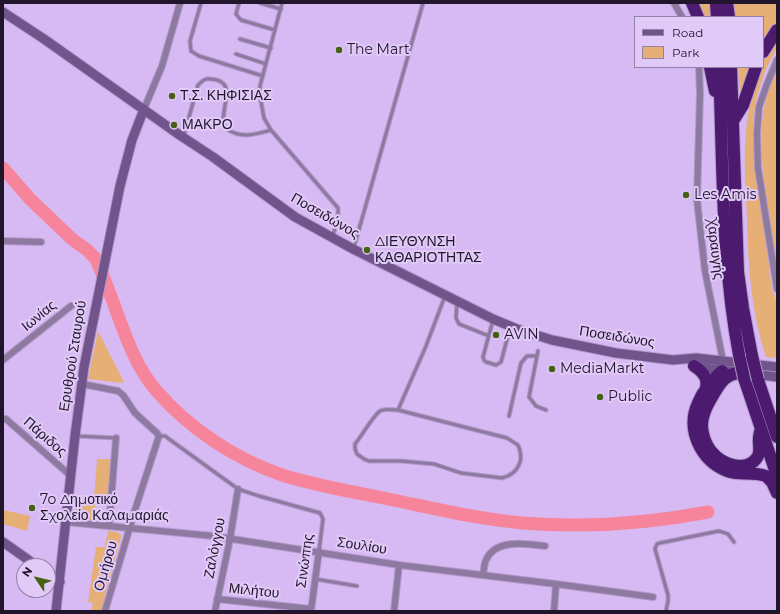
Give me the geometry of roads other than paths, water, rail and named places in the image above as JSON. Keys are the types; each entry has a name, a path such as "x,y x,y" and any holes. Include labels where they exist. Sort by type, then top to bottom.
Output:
{"highway":[{"path":"692,3 698,16"},
{"path":"716,3 717,16"},
{"path":"728,3 729,16"},
{"path":"764,50 777,30"},
{"path":"710,68 712,82 721,113"},
{"path":"719,68 726,262 731,310 739,354 741,375 777,476"},
{"path":"731,68 738,272 744,319 752,356 758,380 777,437"},
{"path":"732,122 743,106 756,68"},
{"path":"694,366 701,370 706,378 704,393"},
{"path":"723,371 729,375 741,375"},
{"path":"723,371 717,376 698,402 694,420 696,438 703,453 714,464 727,471 739,474 766,476 772,482 777,493"},
{"path":"723,371 706,407 702,425 703,433 711,451 723,461 732,465 749,465 755,460 760,451 758,438 761,429"}],"street":[{"path":"144,110 162,66 180,3"},
{"path":"674,3 681,16"},
{"name":"Ποσειδώνος","path":"3,12 44,38 144,110 213,157 295,217 353,249 446,294 493,319 552,340 595,349 673,360 694,366 723,371 777,368"},
{"path":"777,60 759,107 756,133 758,168 777,289"},
{"name":"Χαραυγής","path":"699,68 700,94 697,200 705,271 723,371"},
{"name":"Ερυθρού Σταυρού","path":"56,611 75,436 82,384 98,292 113,217 130,148 144,110"},
{"path":"3,242 41,242"},
{"name":"Ιωνίας","path":"3,360 71,306"},
{"name":"Ποσειδώνος","path":"673,360 696,358 723,371"},
{"path":"741,375 777,377"},
{"path":"82,384 118,391 123,395 135,413 159,436"},
{"name":"Πάριδος","path":"3,419 6,419 71,476"},
{"name":"Ομήρου","path":"105,611 129,528 159,436"},
{"path":"109,526 116,438"},
{"name":"Ζαλόγγου","path":"215,611 230,538 238,489"},
{"name":"Σουλίου","path":"66,522 230,538 319,551 399,565 556,584 654,598"},
{"path":"3,542 26,558"},
{"path":"483,575 485,562 488,556 499,548 516,544 545,546"},
{"name":"Σινώπης","path":"311,610 319,551"},
{"path":"394,611 399,565"},
{"path":"56,579 60,582"},
{"path":"554,611 556,584"},
{"name":"Μιλήτου","path":"217,598 311,610"}],"lane":[{"path":"201,3 190,41 191,51 199,56 263,76"},
{"path":"239,3 236,14 240,19 275,30"},
{"path":"260,3 281,9"},
{"path":"282,3 263,76 260,96 261,106 264,118 271,130 338,208 338,216 332,238"},
{"path":"353,249 423,3"},
{"path":"240,39 271,48"},
{"path":"236,54 266,64"},
{"path":"184,138 198,85 205,79 218,80 224,83 227,94 222,119 225,128 246,136 271,130"},
{"path":"398,410 426,346 446,294"},
{"path":"457,300 456,318 459,324 489,336"},
{"path":"493,319 484,360 486,362 496,365 501,362 510,326"},
{"path":"538,351 529,397 536,406 546,410"},
{"path":"509,416 521,362 527,356 537,356"},
{"path":"384,410 398,410 507,438 518,445 521,456 520,464 514,473 508,477 502,478 461,473 434,464 364,460 357,454 355,444 379,412 384,410"},
{"path":"75,436 116,438"},
{"path":"159,436 165,436 170,439 238,489"},
{"name":"Σινώπης","path":"238,489 317,512 321,515 323,519 319,551"},
{"path":"666,611 668,595 655,549 657,544 719,531 728,534 734,542"},
{"path":"315,579 357,586"}],"waterway":[{"path":"3,168 30,199 72,239 96,259 132,351 142,371 155,389 182,417 214,441 249,461 285,476 336,489 455,513 522,523 569,525 615,524 708,512"}],"place":[{"name":"The Mart","path":"339,50"},
{"name":"Τ.Σ. ΚΗΦΙΣΙΑΣ","path":"172,96"},
{"name":"ΜΑΚΡΟ","path":"174,125"},
{"name":"Les Amis","path":"686,195"},
{"name":"ΔΙΕΥΘΥΝΣΗ ΚΑΘΑΡΙΟΤΗΤΑΣ","path":"367,250"},
{"name":"AVIN","path":"496,335"},
{"name":"MediaMarkt","path":"552,369"},
{"name":"Public","path":"600,397"},
{"name":"7o Δημοτικό Σχολείο Καλαμαριάς","path":"32,508"}]}
